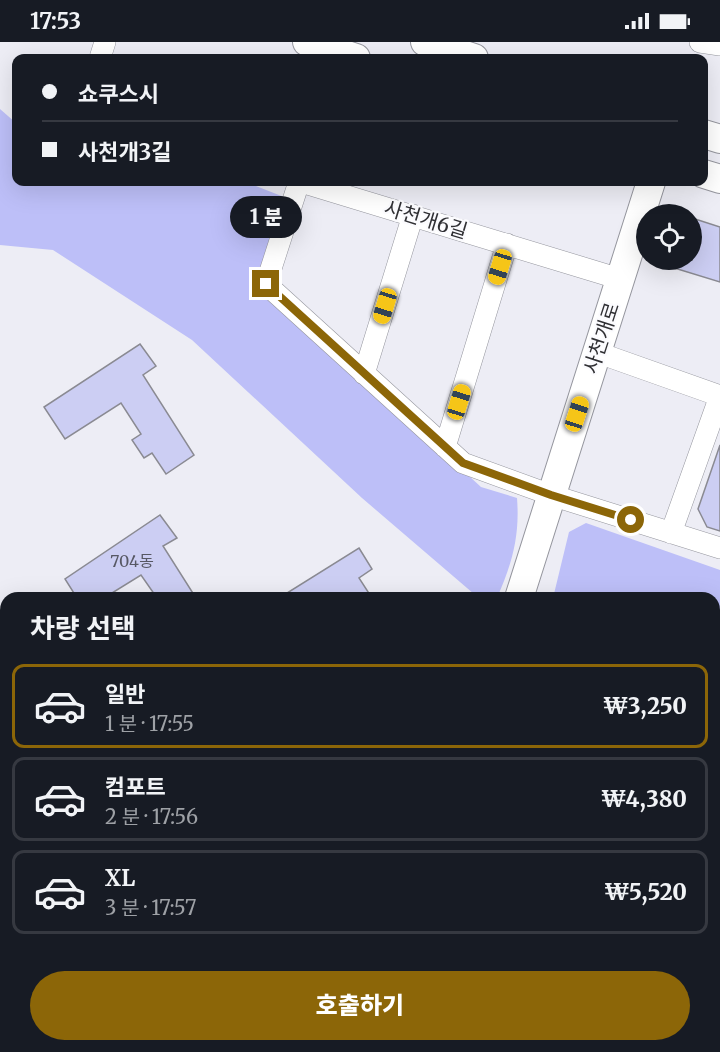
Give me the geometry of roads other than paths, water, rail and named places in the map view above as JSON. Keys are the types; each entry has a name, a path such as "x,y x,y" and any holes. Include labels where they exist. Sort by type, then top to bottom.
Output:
{"street":[{"path":"307,42 344,54"},
{"path":"700,42 720,45"},
{"path":"432,43 463,54"},
{"path":"299,186 266,284 463,463 551,495 720,548"},
{"name":"사천개6길","path":"314,186 620,279"},
{"name":"사천개로","path":"521,592 650,186"},
{"path":"364,374 413,215"},
{"path":"445,447 507,244"},
{"path":"596,352 720,396 671,533"}]}
